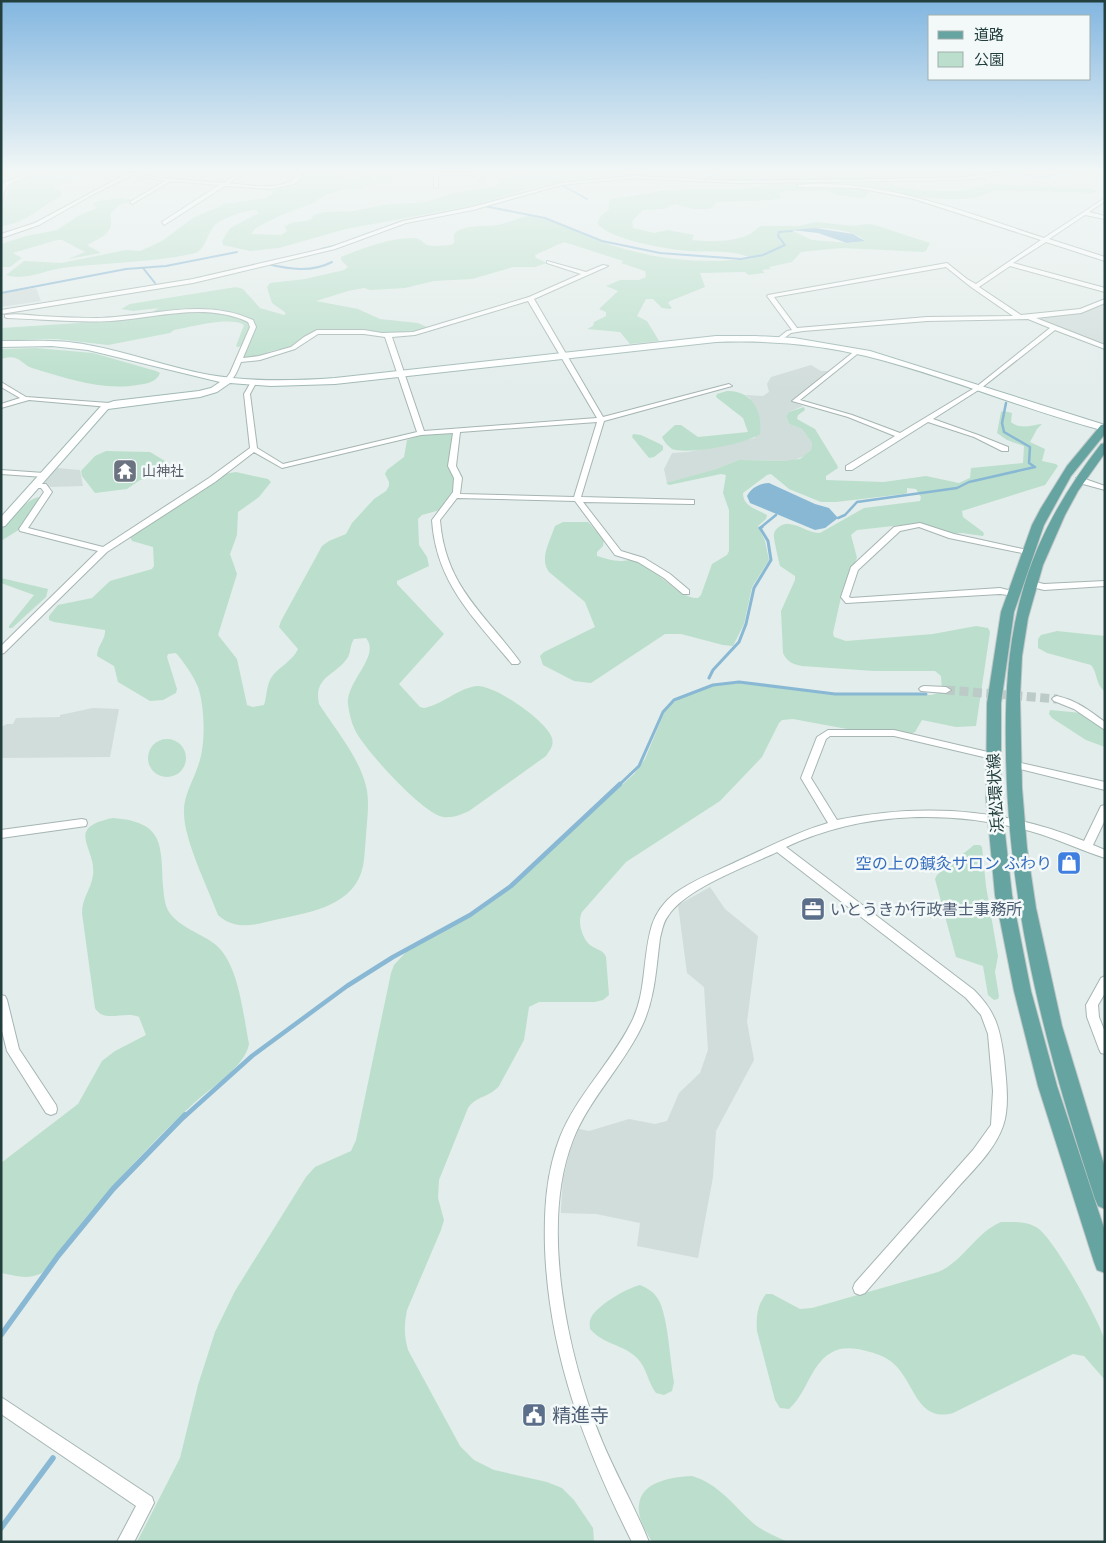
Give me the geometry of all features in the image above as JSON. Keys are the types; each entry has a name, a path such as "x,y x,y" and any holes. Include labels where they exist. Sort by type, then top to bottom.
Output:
{"main road":[{"name":"浜松環状線","path":"1104,428 1077,460 1062,482 1027,552 1013,594 1000,659 993,723 992,756 995,819 1007,913 1030,1021 1067,1151 1105,1262"},
{"name":"浜松環状線","path":"1105,446 1079,480 1051,529 1031,584 1019,632 1012,692 1012,764 1016,823 1031,926 1046,1001 1075,1108 1105,1199"}],"street":[{"path":"1,314 193,281 341,245"},
{"path":"973,286 978,285 1037,245"},
{"path":"1061,245 1105,259"},
{"path":"549,262 586,274"},
{"path":"1009,264 1105,290"},
{"path":"796,330 770,296 947,265 973,286 1020,318"},
{"path":"239,360 256,359 291,349 317,332 364,332 388,336 413,334 529,299 605,266"},
{"path":"529,299 532,300 601,420 577,499"},
{"path":"780,339 796,330 928,319 1029,318 1081,311 1105,301"},
{"path":"1,314 103,320 195,310 221,312 247,319 253,324 233,373 214,390 200,394 109,405 24,398 1,406"},
{"path":"1029,318 1105,348"},
{"path":"849,468 978,388 1054,328"},
{"path":"388,336 421,433"},
{"path":"1,344 52,343 99,348 189,373 226,381 253,383 315,382 716,339 780,339 858,351 1104,428"},
{"path":"858,351 795,401 850,416 901,436"},
{"path":"253,383 247,394 254,449"},
{"path":"1,384 24,398"},
{"path":"254,449 282,466 421,433 601,420 729,386"},
{"path":"1,524 109,405"},
{"path":"927,420 976,436 1005,449"},
{"path":"457,431 452,466 458,478 455,496 436,520 438,546 453,583 514,662"},
{"path":"1,652 104,550 212,480 254,449"},
{"path":"1,472 44,475"},
{"path":"1079,480 1105,488"},
{"path":"35,486 43,486 48,492 23,529 104,550"},
{"path":"455,496 691,502"},
{"path":"577,499 618,553 641,560 667,576 686,592"},
{"path":"1013,594 1000,591 849,601 845,597 854,569 897,529 920,525 952,536 1027,552"},
{"path":"1031,584 1044,587 1105,583"},
{"path":"924,689 946,690"},
{"path":"1057,700 1073,703 1081,707 1105,727"},
{"path":"834,824 806,778 822,736 828,733 894,733 992,756"},
{"path":"1012,764 1105,786"},
{"path":"1087,846 1105,809"},
{"path":"641,1542 599,1452 581,1407 569,1363 555,1281 552,1243 556,1178 562,1149 574,1123 593,1091 629,1039 641,1016 647,992 656,930 659,919 665,910 688,891 778,847 834,824 861,818 917,813 995,819 1016,823 1087,846 1105,854"},
{"path":"1,834 82,823"},
{"path":"778,847 970,994 983,1007 991,1023 995,1039 1000,1102 1000,1114 996,1127 979,1152 860,1288"},
{"path":"1105,981 1092,1006 1093,1017 1105,1049"},
{"path":"1,1000 13,1051 51,1109"},
{"path":"1,1405 146,1503 125,1542"}],"shaded area":[{"path":"36,288 41,301 1,307 1,293"},
{"path":"1105,303 1105,346 1036,318 1083,312"},
{"path":"811,365 821,371 830,371 791,401 803,406 789,412 786,416 789,424 802,429 812,443 811,450 804,456 793,461 739,460 716,469 667,483 664,469 672,453 688,452 755,438 750,398 745,395 763,396 769,392 767,384 771,377"},
{"path":"57,468 80,470 83,486 48,487 45,482"},
{"path":"93,708 119,709 110,757 1,758 1,727 13,724 16,718 60,717 60,715"},
{"path":"710,887 725,909 758,936 747,1022 754,1060 716,1131 713,1177 698,1258 637,1246 640,1223 596,1214 561,1213 561,1208 563,1179 570,1151 579,1129 589,1131 629,1119 655,1124 667,1121 679,1093 700,1073 708,1050 704,987 687,973 678,905"}],"green space":[{"path":"1,245 40,245 13,253 22,258 10,267 1,267"},
{"path":"72,245 87,245 101,253 68,259 85,252"},
{"path":"153,245 203,245 196,253 163,259 62,268 20,277 6,275 24,261 61,263 126,250 140,251"},
{"path":"223,245 290,245 279,248 250,251"},
{"path":"374,245 557,245 535,255 536,258 547,263 535,267 513,267 472,279 434,281 405,288 370,290 364,288 316,301 358,309 380,319 418,323 427,327 408,334 316,331 303,337 291,347 271,351 259,357 244,357 256,324 244,316 205,309 146,315 159,308 133,311 121,309 130,304 236,287 243,289 260,308 284,315 286,313 272,303 267,287 270,283 305,279 344,270 348,267 341,260 341,257"},
{"path":"573,245 613,245 653,256 691,260 710,261 752,258 736,253 650,245 929,245 926,251 923,252 842,248 801,252 792,262 762,270 765,273 748,275 745,272 700,273 705,287 670,301 668,303 672,308 670,309 662,308 653,299 646,299 637,316 647,321 659,341 630,344 620,332 587,329 593,326 594,322 606,316 606,312 599,309 618,291 606,286 620,280 639,280 646,277 645,271 621,263 623,261"},
{"path":"185,312 217,313 233,316 248,322 249,327 241,346 238,347 236,346 244,325 230,322 200,325 108,345 56,339 1,340 1,328 126,320"},
{"path":"36,348 93,353 160,373 156,379 140,385 97,385 32,368 16,358 1,359 1,349"},
{"path":"727,391 743,394 754,404 760,418 760,434 730,445 703,450 672,449 666,444 662,437 675,425 681,425 698,437 748,432 743,418 716,397 717,394"},
{"path":"804,407 805,410 798,415 797,419 815,429 838,468 826,476 826,480 884,482 926,476 959,483 970,478 971,468 1023,463 1024,446 1007,440 997,433 1001,412 1003,411 1012,413 1011,422 1018,426 1042,424 1030,442 1045,449 1042,461 1058,466 1045,485 962,511 963,517 983,532 983,536 962,533 953,534 920,523 857,530 851,535 857,558 843,588 833,633 834,637 846,641 933,634 976,626 988,628 990,632 976,726 956,727 922,720 915,732 910,734 885,730 847,729 793,719 782,720 762,757 720,801 626,862 582,912 580,925 585,938 590,945 605,954 606,957 609,995 603,1000 595,1002 539,1002 529,1007 524,1040 499,1086 475,1101 468,1108 439,1180 438,1198 444,1220 407,1310 405,1330 408,1350 460,1446 474,1460 494,1470 547,1482 562,1488 574,1500 593,1528 594,1542 137,1542 180,1458 198,1385 215,1332 235,1291 306,1177 315,1167 351,1151 356,1140 391,973 394,965 407,951 471,916 499,897 634,774 645,759 664,713 671,704 686,695 714,686 739,683 835,695 931,695 942,692 941,676 935,671 874,671 802,666 786,659 783,653 781,611 795,576 780,566 774,536 776,530 782,525 789,524 820,533 864,508 920,501 921,497 916,489 907,488 907,493 904,494 821,502 789,489 771,474 743,493 745,502 748,505 767,515 766,519 758,526 765,541 769,560 752,587 744,624 733,646 681,634 665,634 591,683 574,681 543,665 540,656 544,652 595,627 585,602 549,572 546,567 546,550 555,526 563,522 588,522 604,539 603,546 597,552 597,556 617,561 636,561 646,566 684,594 698,598 701,595 712,564 727,555 729,551 729,510 723,493 726,475 721,474 669,485 666,483 716,469 739,460 784,461 800,459 811,450 812,443 802,429 789,424 786,416 789,412"},
{"path":"633,434 641,435 660,444 663,446 663,450 654,457 649,458 632,437"},
{"path":"422,435 453,435 456,478 454,492 440,510 422,515 418,519 419,545 427,557 429,566 397,581 397,584 444,634 399,684 420,707 424,708 437,704 470,687 485,687 496,691 519,705 541,723 552,738 551,748 546,756 469,811 450,817 443,817 434,813 422,805 395,780 355,730 349,710 349,695 366,661 369,645 366,638 354,639 348,657 322,682 318,695 319,704 358,764 366,786 368,804 365,854 358,879 351,890 342,898 318,909 255,924 232,924 218,915 197,864 185,824 185,801 201,758 203,737 202,705 198,687 191,674 177,654 168,654 167,657 177,689 176,693 163,700 150,701 118,682 114,666 97,656 105,630 54,622 49,620 49,616 58,605 92,598 110,581 152,569 154,566 153,547 132,541 130,537 224,474 236,472 268,479 271,482 259,497 238,512 237,535 230,554 237,574 218,635 237,659 247,705 253,707 264,705 271,678 293,657 298,649 279,627 281,621 322,546 346,534 352,523 374,499 386,491 389,482 385,474 387,470 404,457 407,440"},
{"path":"106,451 150,452 165,461 161,471 154,477 140,480 127,489 95,493 82,476 81,471 95,456"},
{"path":"40,497 20,529 1,541 1,529 19,510 29,502"},
{"path":"1,578 48,589 46,597 12,628 9,628 9,626 34,595 1,583"},
{"path":"1057,631 1105,636 1105,692 1100,686 1091,665 1047,653 1038,648 1038,639 1041,635"},
{"path":"1050,710 1082,713 1105,730 1105,747 1086,740 1052,718 1049,714"},
{"path":"167,739 174,740 180,745 185,751 185,765 180,771 174,776 167,777 160,776 154,771 149,765 148,758 149,751 154,745 160,740"},
{"path":"113,818 142,824 151,830 156,838 162,858 164,896 167,909 179,922 216,945 224,954 235,977 239,991 249,1044 246,1053 234,1069 193,1104 150,1146 84,1220 42,1273 27,1277 1,1273 1,1163 78,1104 102,1061 115,1051 146,1035 139,1017 133,1015 104,1015 95,1008 82,913 83,902 93,875 93,865 86,833 89,827 98,822"},
{"path":"974,845 982,847 986,886 998,956 995,972 999,996 998,999 994,1000 988,995 983,966 956,957 935,879 937,875"},
{"path":"1001,1222 1032,1225 1044,1233 1053,1245 1084,1296 1104,1338 1105,1380 1084,1356 1073,1354 953,1413 941,1415 924,1407 901,1372 889,1360 866,1351 844,1348 830,1353 823,1359 816,1367 796,1402 789,1409 780,1408 775,1400 757,1331 758,1312 766,1294 772,1294 800,1309 812,1308 938,1272 955,1262 984,1233"},
{"path":"640,1285 650,1290 656,1296 664,1316 674,1382 672,1391 664,1395 656,1393 643,1366 632,1353 601,1338 590,1329 590,1319 599,1308 620,1294"},
{"path":"692,1476 718,1490 757,1526 788,1542 652,1542 639,1515 639,1505 645,1490 667,1479"}],"water":[{"path":"769,483 815,504 829,508 838,518 825,528 815,530 750,503 747,496 753,488"}],"waterway":[{"path":"321,249 338,245"},
{"path":"621,245 660,253 741,259 763,255 785,245"},
{"path":"1,293 126,269 166,266 237,252"},
{"path":"267,264 308,269 332,262"},
{"path":"143,268 155,283"},
{"path":"838,518 845,515 857,502 957,488 969,482 1035,467 1029,463 1030,447 1004,432 1002,423 1006,403"},
{"path":"760,528 776,515"},
{"path":"709,678 713,670 739,642 746,624 754,588 771,560 768,541 760,528"},
{"path":"619,785 639,766 663,712 674,700 713,685 739,682 835,694 926,694"},
{"path":"184,1117 252,1056 347,986 393,957 470,915 511,886 620,784"},
{"path":"1,1335 58,1256 113,1189 185,1115"},
{"path":"1,1528 53,1458"}],"tunnel":[{"path":"946,690 1057,699"}],"place":[{"name":"山神社","path":"125,471"},
{"name":"空の上の鍼灸サロン ふわり","path":"1069,863"},
{"name":"いとうきか行政書士事務所","path":"813,909"},
{"name":"精進寺","path":"534,1415"}]}
